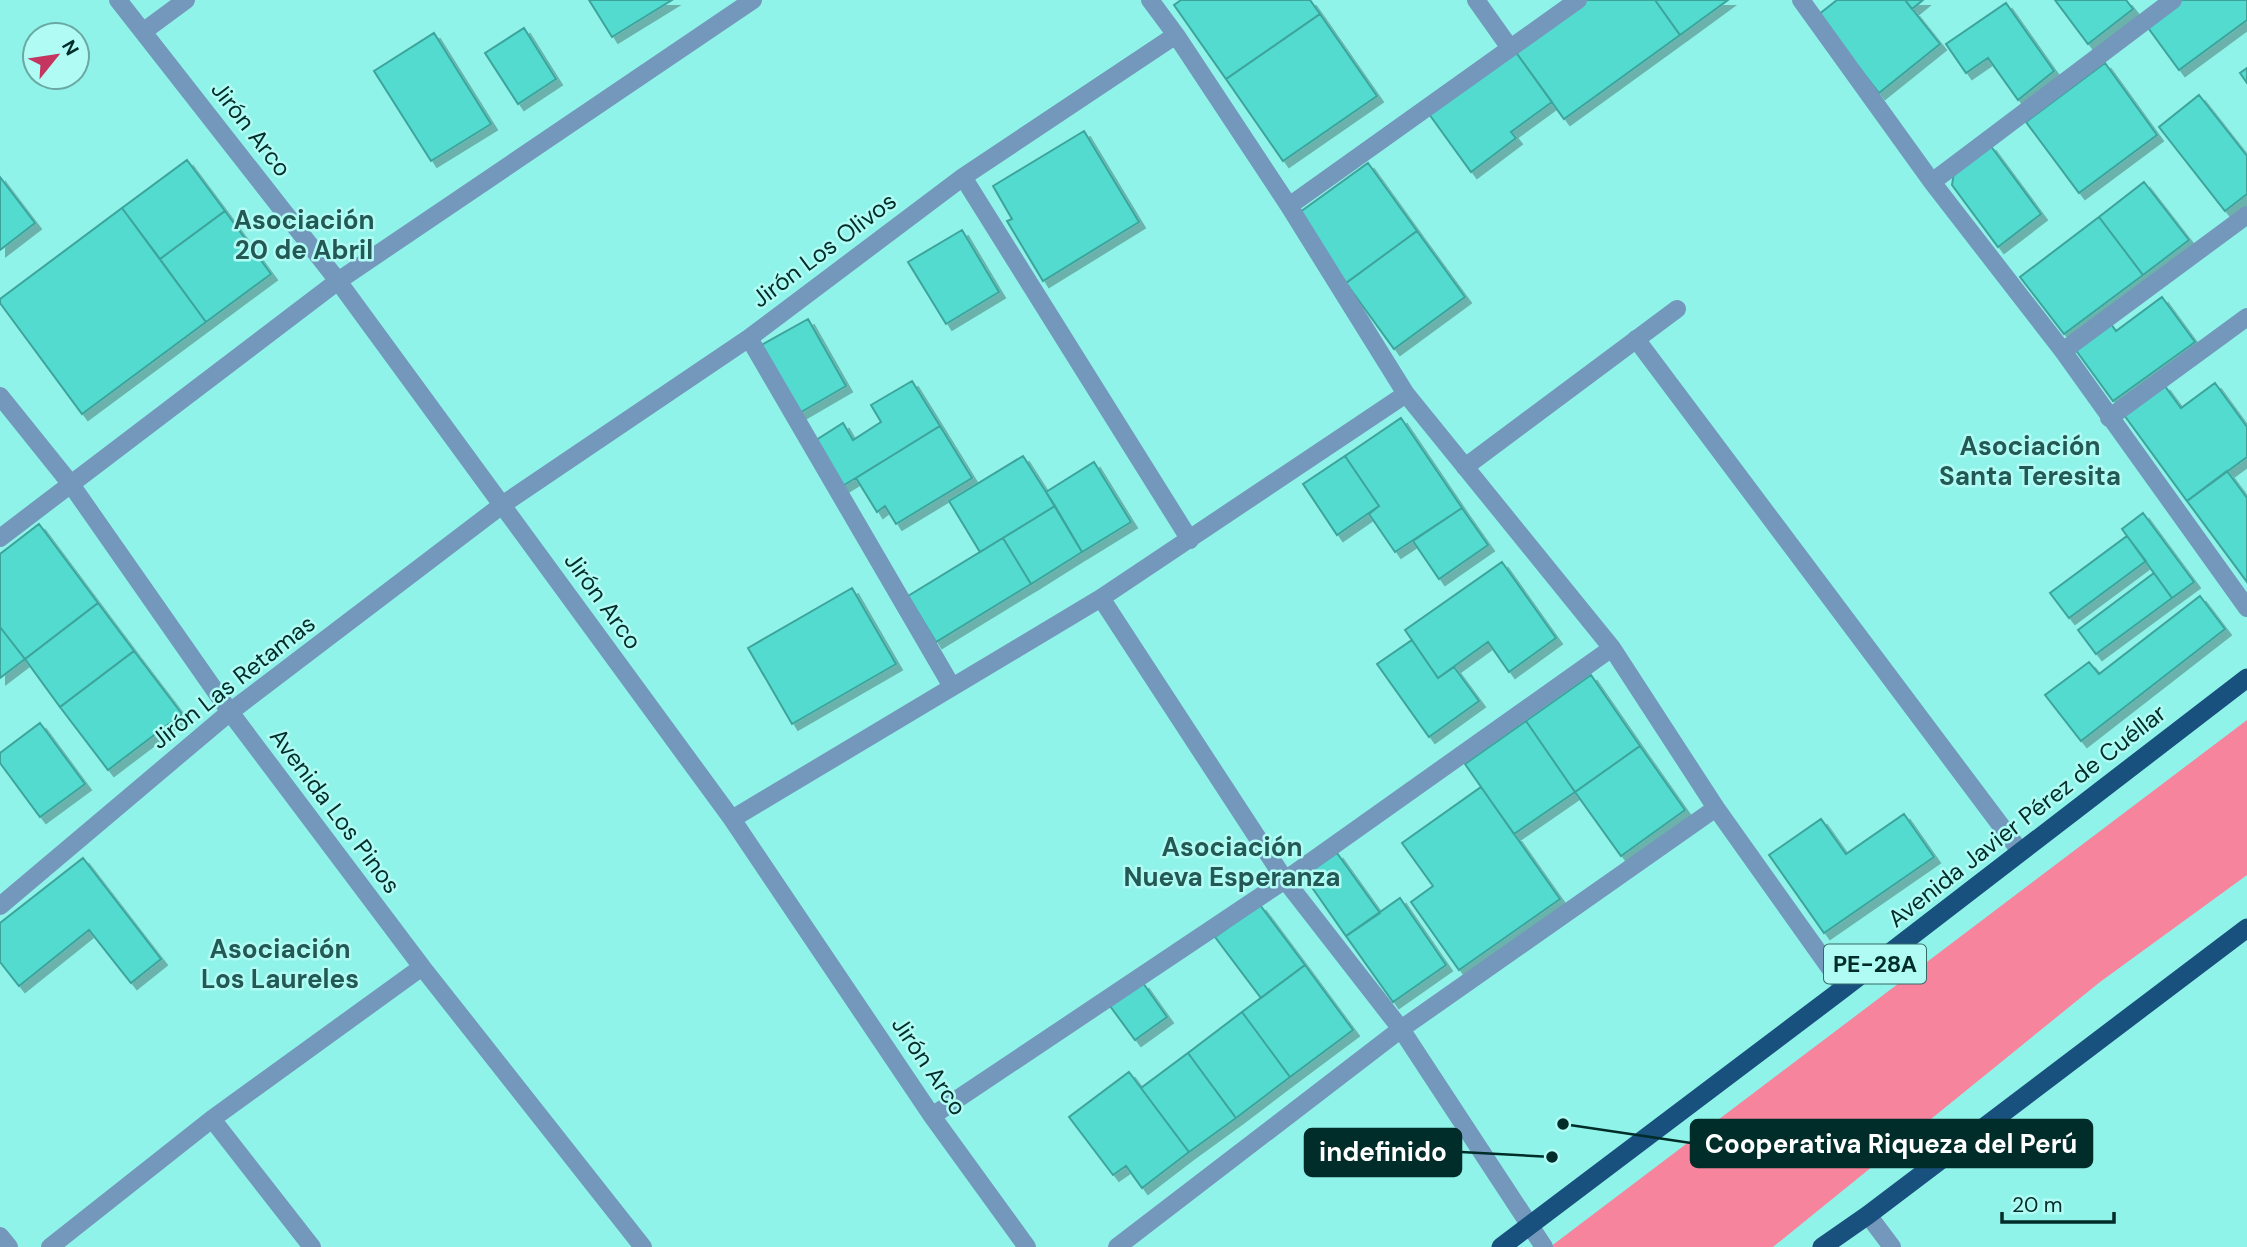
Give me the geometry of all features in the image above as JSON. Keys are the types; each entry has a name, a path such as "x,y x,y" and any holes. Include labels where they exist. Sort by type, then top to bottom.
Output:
{"highway":[{"name":"Avenida Javier Pérez de Cuéllar","path":"1501,1247 2247,678"},
{"path":"1822,1247 2247,928"}],"street":[{"name":"Jirón Arco","path":"118,0 338,281 732,819 932,1116 1027,1247"},
{"path":"144,31 187,0"},
{"path":"0,538 338,281 753,0"},
{"path":"1150,0 1289,206 1406,394 1612,649 1716,808 1844,988"},
{"path":"1476,0 1510,48"},
{"path":"1289,206 1578,0"},
{"path":"1932,183 2173,0"},
{"path":"1804,1 1932,183 2063,351 2247,608"},
{"name":"Jirón Los Olivos","path":"502,505 749,338 963,177 1176,35"},
{"path":"963,177 1190,540"},
{"path":"2063,351 2247,215"},
{"path":"1465,467 1677,309"},
{"path":"2109,418 2247,317"},
{"path":"749,338 951,685"},
{"path":"1636,339 2020,851"},
{"path":"732,819 1101,597 1406,394"},
{"name":"Avenida Los Pinos","path":"0,396 70,483 230,712 422,967 643,1247"},
{"name":"Jirón Las Retamas","path":"0,906 230,712 502,505"},
{"path":"1101,597 1285,880 1401,1030 1544,1247"},
{"path":"932,1116 1285,880 1612,649"},
{"path":"1117,1247 1401,1030 1716,808"},
{"path":"50,1247 212,1119 422,967"},
{"path":"212,1119 312,1247"},
{"path":"1868,1215 1892,1247"},
{"path":"0,1236 9,1247"}],"shaded area":[{"path":"2247,720 2247,875 2100,982 1773,1247 1550,1247"}],"building":[{"path":"589,0 672,0 612,37"},
{"path":"1181,0 1310,0 1320,14 1226,79 1174,5"},
{"path":"1586,0 1655,0 1680,35 1564,119 1515,51"},
{"path":"1655,0 1728,0 1680,35"},
{"path":"1837,0 1905,0 1940,44 1879,93 1818,15"},
{"path":"1905,0 1923,0 1912,9"},
{"path":"2055,0 2126,0 2133,9 2088,44"},
{"path":"2180,0 2247,0 2247,20 2179,70 2146,25"},
{"path":"2006,3 2054,71 2018,100 1988,58 1966,73 1946,44"},
{"path":"1320,14 1377,96 1283,161 1226,79"},
{"path":"524,28 556,79 518,104 485,53"},
{"path":"434,33 491,124 431,161 374,71"},
{"path":"1515,51 1552,102 1511,132 1516,138 1471,172 1429,114"},
{"path":"2105,63 2157,135 2079,193 2026,122"},
{"path":"2247,68 2247,83 2240,73"},
{"path":"2199,95 2247,156 2247,194 2225,211 2159,127"},
{"path":"1084,131 1139,222 1043,281 1007,221 1012,219 993,186"},
{"path":"1990,145 2041,214 1998,247 1952,185 1954,172"},
{"path":"187,160 225,211 160,259 122,208"},
{"path":"1368,163 1417,231 1346,283 1296,215"},
{"path":"0,177 35,223 0,250"},
{"path":"2144,182 2189,240 2143,275 2099,217"},
{"path":"122,208 206,322 82,414 0,303 0,299"},
{"path":"225,211 271,274 206,322 160,259"},
{"path":"2099,217 2143,275 2064,334 2020,277"},
{"path":"962,230 999,292 946,324 908,262"},
{"path":"1417,231 1465,297 1394,349 1346,283"},
{"path":"2162,297 2195,342 2113,401 2075,349 2111,324 2116,331"},
{"path":"808,319 846,386 796,415 758,347"},
{"path":"912,381 940,426 841,487 813,442 843,423 853,440 881,422 871,405"},
{"path":"2215,383 2247,427 2247,457 2187,501 2124,415 2164,385 2181,408"},
{"path":"1401,418 1462,508 1395,552 1369,514 1379,506 1345,456"},
{"path":"940,426 972,478 896,524 885,506 877,512 856,478"},
{"path":"1023,456 1055,506 980,552 949,501"},
{"path":"1345,456 1379,506 1337,535 1303,484"},
{"path":"1094,462 1131,522 1082,552 1046,492"},
{"path":"2227,471 2247,498 2247,582 2187,501"},
{"path":"1055,506 1082,552 1031,584 1003,538"},
{"path":"1462,508 1488,545 1439,579 1413,541"},
{"path":"2143,513 2194,582 2172,598 2122,529"},
{"path":"39,524 98,603 25,659 0,627 0,554"},
{"path":"2127,536 2146,561 2069,618 2050,593"},
{"path":"1003,538 1031,584 936,642 908,596"},
{"path":"1502,562 1556,638 1509,672 1488,642 1438,678 1405,630"},
{"path":"2154,573 2172,598 2096,654 2078,630"},
{"path":"852,588 896,664 792,724 748,648"},
{"path":"2200,596 2225,629 2081,741 2045,695 2089,662 2099,674"},
{"path":"98,603 134,651 60,707 25,659"},
{"path":"0,627 25,659 0,678"},
{"path":"1412,640 1438,678 1454,667 1479,701 1429,737 1377,664"},
{"path":"134,651 182,714 108,770 60,707"},
{"path":"1591,675 1640,746 1575,792 1526,721"},
{"path":"1526,721 1575,792 1514,834 1465,764"},
{"path":"40,723 85,784 40,817 0,763 0,753"},
{"path":"1640,746 1685,810 1621,856 1575,792"},
{"path":"1481,787 1560,899 1459,970 1411,902 1433,886 1402,843"},
{"path":"1904,814 1934,857 1824,933 1769,855 1821,819 1846,854"},
{"path":"1337,853 1380,913 1346,936 1304,876"},
{"path":"83,858 161,959 131,983 89,930 19,986 0,962 0,923"},
{"path":"1400,898 1446,965 1393,1002 1346,936"},
{"path":"1260,905 1305,965 1261,998 1215,937"},
{"path":"1305,965 1353,1030 1290,1077 1242,1012"},
{"path":"1143,983 1167,1017 1135,1040 1110,1006"},
{"path":"1242,1012 1290,1077 1236,1118 1188,1053"},
{"path":"1188,1053 1236,1118 1189,1152 1141,1088"},
{"path":"1129,1072 1189,1152 1142,1188 1126,1166 1113,1175 1069,1117"}],"place":[{"name":"Cooperativa Riqueza del Perú","path":"1563,1124"},
{"name":"indefinido","path":"1552,1157"}],"district":[{"name":"Asociación 20 de Abril","path":"304,235"},
{"name":"Asociación Santa Teresita","path":"2030,461"},
{"name":"Asociación Nueva Esperanza","path":"1232,862"},
{"name":"Asociación Los Laureles","path":"280,964"}]}
